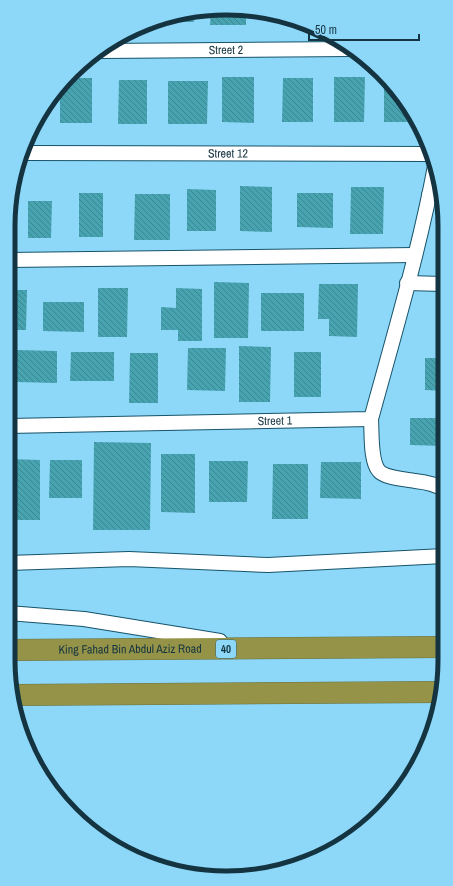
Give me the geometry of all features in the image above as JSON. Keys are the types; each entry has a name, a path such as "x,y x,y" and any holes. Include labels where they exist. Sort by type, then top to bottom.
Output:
{"highway":[{"name":"King Fahad Bin Abdul Aziz Road","path":"15,650 438,647"},
{"path":"18,695 435,692"}],"street":[{"name":"Street 2","path":"109,51 341,49"},
{"name":"Street 12","path":"28,153 425,154"},
{"path":"436,196 415,255 371,419 372,450 375,465 380,472 396,478 438,486"},
{"path":"15,260 415,255"},
{"path":"408,283 438,284"},
{"name":"Street 1","path":"15,426 371,419"},
{"path":"15,563 129,560 268,565 438,556"},
{"path":"15,614 84,619 268,649"}],"building":[{"path":"211,15 246,16 246,25 210,25"},
{"path":"193,18 194,22 172,22"},
{"path":"268,19 281,22 268,22"},
{"path":"222,77 254,77 254,123 222,122"},
{"path":"334,77 365,77 364,122 334,122"},
{"path":"76,78 92,78 92,123 60,123 60,97"},
{"path":"283,78 313,78 313,122 282,122"},
{"path":"119,80 147,80 147,124 118,124"},
{"path":"168,81 208,81 207,124 168,124"},
{"path":"384,85 410,122 384,122"},
{"path":"240,186 272,187 272,232 240,231"},
{"path":"351,187 384,187 383,234 350,234"},
{"path":"187,189 216,190 216,231 187,231"},
{"path":"79,193 103,193 103,237 79,237"},
{"path":"297,193 333,193 333,228 297,227"},
{"path":"135,194 170,194 170,240 134,240"},
{"path":"28,201 52,201 51,238 28,238"},
{"path":"214,282 249,283 248,338 214,338"},
{"path":"319,284 358,284 357,337 329,336 329,319 318,319"},
{"path":"98,288 128,288 127,337 98,337"},
{"path":"176,288 202,289 202,341 178,341 178,330 161,330 161,307 176,308"},
{"path":"15,290 27,290 26,330 15,330"},
{"path":"261,293 304,293 304,331 261,331"},
{"path":"43,302 84,302 84,332 43,331"},
{"path":"239,346 271,347 270,402 239,402"},
{"path":"188,348 226,348 225,391 187,390"},
{"path":"17,350 57,351 57,383 17,382"},
{"path":"71,352 114,352 114,381 70,381"},
{"path":"294,352 321,352 321,397 294,397"},
{"path":"130,353 158,353 158,403 129,403"},
{"path":"425,358 438,358 438,391 425,390"},
{"path":"410,418 438,418 438,446 410,445"},
{"path":"94,442 151,443 150,530 93,530"},
{"path":"161,454 195,454 195,513 161,512"},
{"path":"15,459 40,460 40,520 15,520"},
{"path":"50,460 82,460 82,498 49,498"},
{"path":"209,461 248,461 247,502 209,502"},
{"path":"321,462 361,462 361,499 320,498"},
{"path":"273,464 308,464 308,519 272,519"}]}
